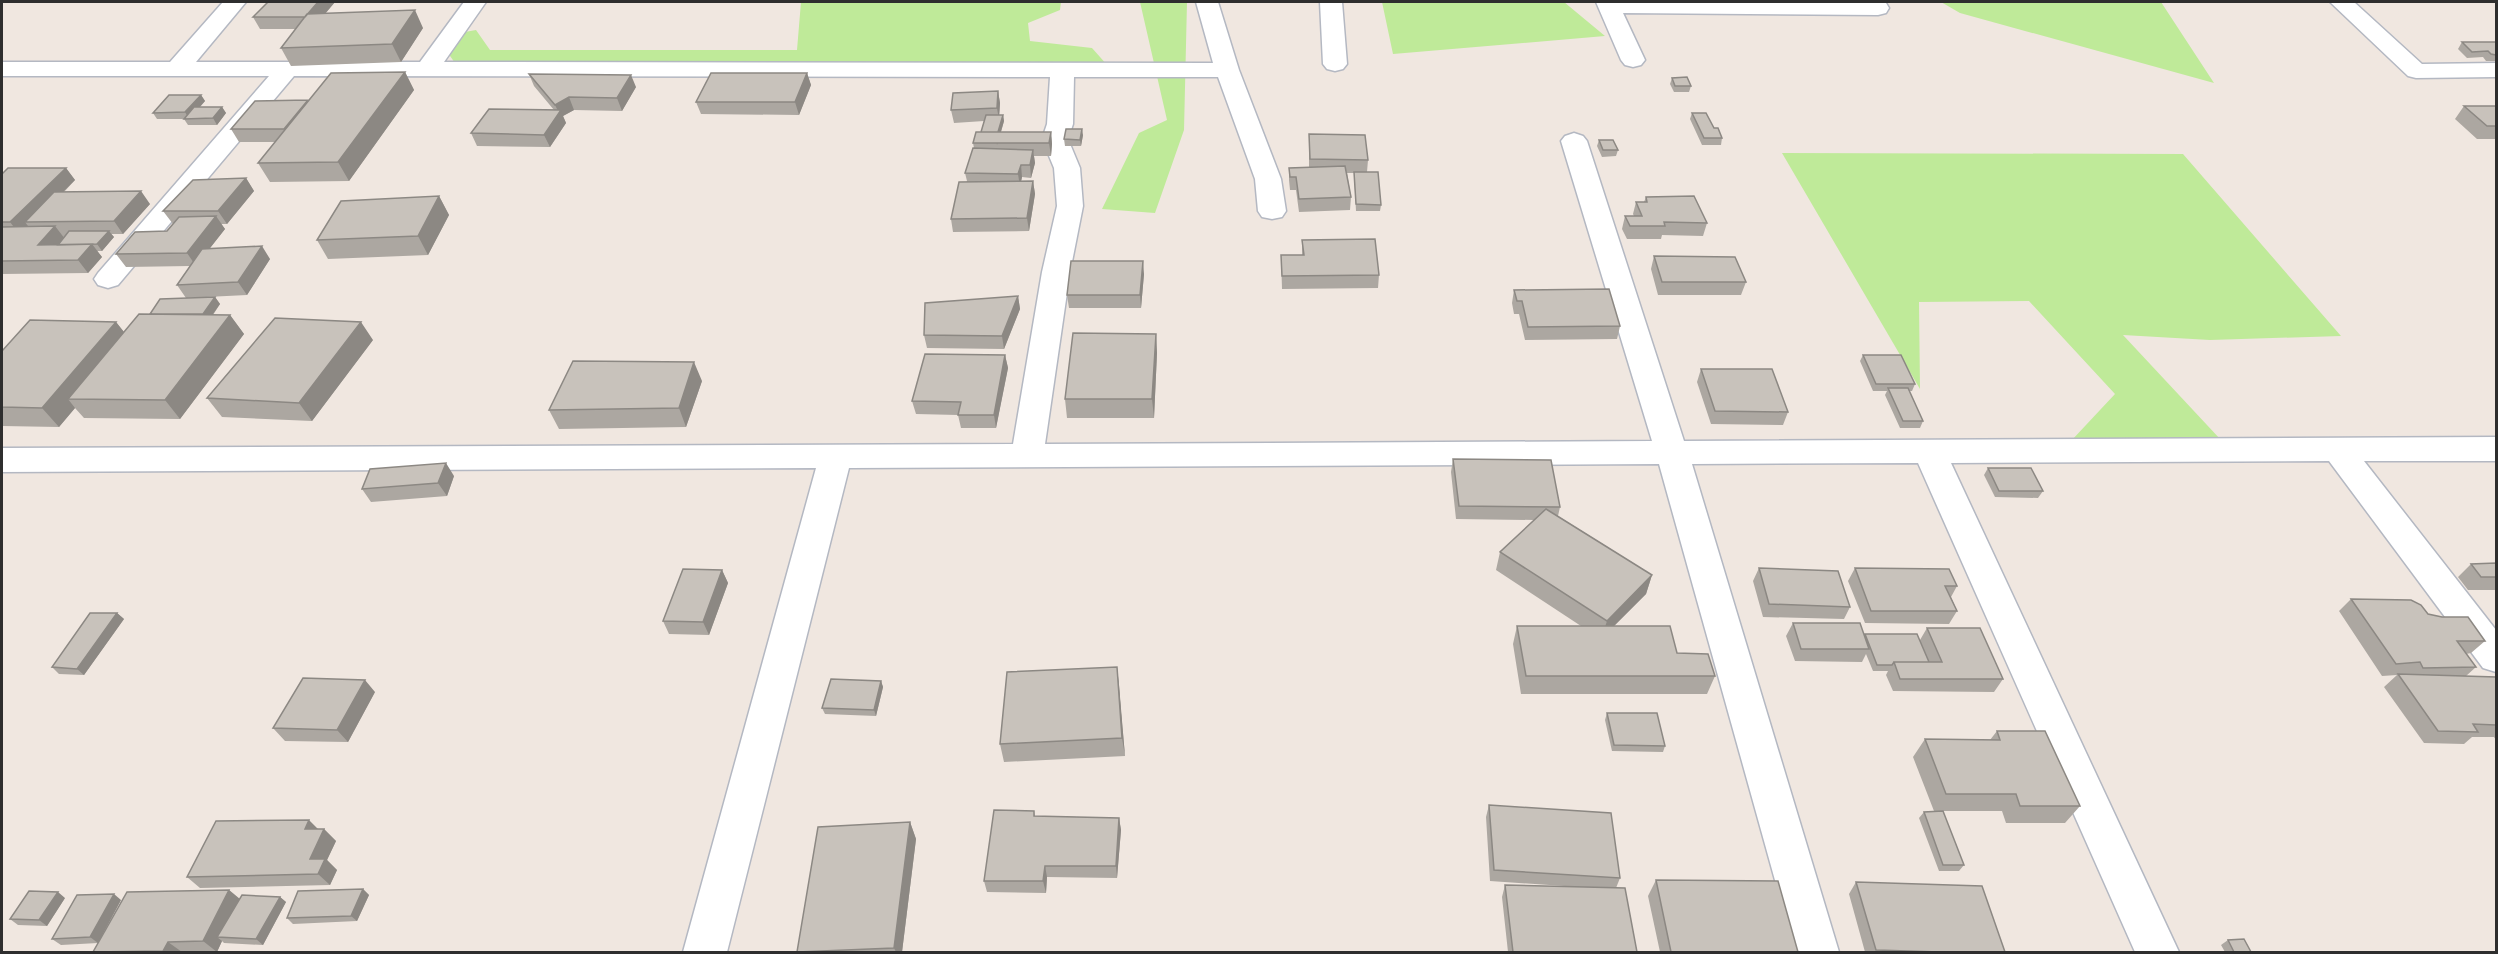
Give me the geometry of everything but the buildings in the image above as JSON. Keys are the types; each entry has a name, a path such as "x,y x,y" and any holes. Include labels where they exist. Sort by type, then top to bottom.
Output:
{"street":[{"path":"177,69 235,2"},
{"path":"427,69 475,2"},
{"path":"1207,2 1227,70 1268,179 1272,211"},
{"path":"1331,2 1335,64"},
{"path":"2341,2 2416,71 2496,70"},
{"path":"1633,60 1608,4 1878,8"},
{"path":"2,69 1227,70"},
{"path":"108,279 288,69"},
{"path":"1027,455 1056,272 1070,206 1066,168 1055,139 1060,124 1062,70"},
{"path":"1574,141 1672,453 1817,952"},
{"path":"2337,449 2496,657"},
{"path":"2,460 2496,449"},
{"path":"1929,451 2157,952"},
{"path":"705,952 836,456"}],"green space":[{"path":"801,2 1061,2 1060,10 1028,23 1030,41 1092,48 1116,75 457,66 437,37 476,30 490,50 797,50"},
{"path":"1140,2 1187,2 1184,130 1155,213 1102,209 1139,133 1167,120"},
{"path":"1382,2 1564,2 1605,36 1393,54"},
{"path":"1941,2 2161,2 2214,83 1960,13"},
{"path":"1782,153 2183,154 2341,336 2210,340 2123,335 2221,440 2071,441 2115,394 2029,301 1919,302 1920,389"}]}
